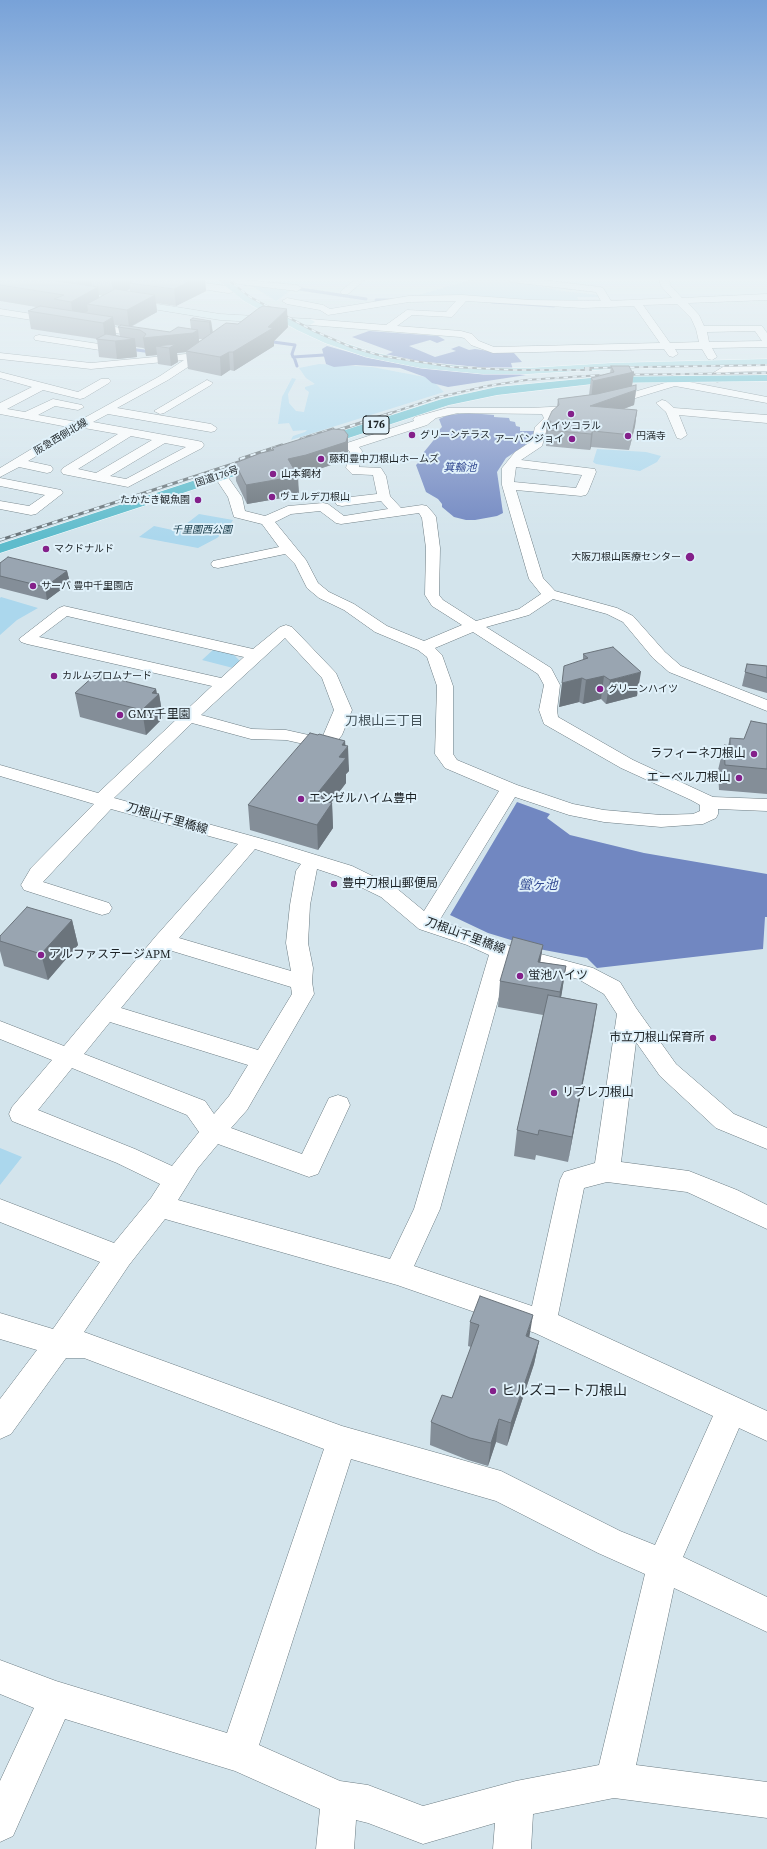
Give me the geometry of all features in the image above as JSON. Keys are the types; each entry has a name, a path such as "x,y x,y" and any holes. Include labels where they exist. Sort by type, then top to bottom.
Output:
{"highway":[{"name":"176","path":"306,448 446,402 497,391 568,382 635,379 673,381 717,378 767,378"},
{"name":"国道176号","path":"0,549 277,457"}],"main road":[{"path":"427,365 438,368 661,365"},
{"path":"513,368 541,365"},
{"path":"563,365 612,366"}],"street":[{"path":"0,372 12,365"},
{"path":"26,381 55,365"},
{"path":"80,376 99,365"},
{"name":"阪急西側北線","path":"0,473 185,365"},
{"path":"717,378 717,375 727,369 767,368"},
{"path":"0,376 26,381 80,396 105,381"},
{"path":"0,386 14,379"},
{"path":"635,379 640,393 664,404 670,411 681,435"},
{"path":"334,438 345,440 358,437 447,411 547,411 599,404 640,393 673,381 767,400"},
{"path":"157,382 195,389"},
{"path":"56,389 67,383"},
{"path":"160,411 207,383"},
{"path":"0,410 42,386"},
{"path":"134,394 174,402"},
{"path":"27,416 53,402 211,428"},
{"path":"0,410 27,416 128,433 198,445 128,482 67,471 128,433"},
{"path":"547,411 550,419 541,427 538,443 519,456 508,468 508,485 536,579 550,594 612,611 628,619 659,655 675,669 767,706"},
{"path":"670,411 767,419"},
{"path":"398,512 384,497 380,476 377,471 356,471 352,468 356,450 351,446 423,422 432,415"},
{"path":"98,476 163,439"},
{"path":"40,449 54,452"},
{"path":"17,463 47,469"},
{"path":"508,485 581,492 590,472 513,463"},
{"path":"220,476 235,497 238,514 267,521 301,562 312,585 324,595 349,607 381,629 424,647 434,655 445,686 444,754 451,764 510,789 569,809 604,816 661,821 696,820 709,814 709,803"},
{"path":"0,482 56,493 31,511 0,505"},
{"path":"342,502 384,497"},
{"path":"267,521 288,510 323,507 340,520 422,509 429,517 433,548 432,595 437,603 545,671 552,684 548,710 550,720 627,764 698,796 709,803 767,805"},
{"path":"218,564 288,548"},
{"path":"424,647 474,626 524,612 535,606 550,594"},
{"path":"224,684 27,639 64,610 256,655"},
{"path":"102,908 31,885 38,873 104,801 189,717 224,684 286,630 330,676 343,710 334,736 326,744 286,735 251,734 189,717"},
{"name":"刀根山千里橋線","path":"0,770 313,860 345,871 388,892 426,924 475,940 501,951 585,973 612,988 628,1014 668,1070 725,1121 767,1139"},
{"path":"426,924 510,789"},
{"path":"176,1179 126,1156 20,1114 69,1058 164,941 250,843"},
{"path":"0,1424 59,1344 119,1257 160,1206 188,1161 238,1103 264,1062 303,994 301,982 302,968 297,943 300,906 306,871 313,860"},
{"path":"164,941 301,982"},
{"path":"397,1273 427,1209 501,951"},
{"path":"106,1012 264,1062"},
{"path":"607,1171 628,1014"},
{"path":"0,1030 196,1108 213,1132 309,1166 338,1105"},
{"path":"542,1322 574,1180 607,1171 689,1182 728,1198 767,1218"},
{"path":"160,1206 397,1273 542,1322 767,1426"},
{"path":"0,1210 119,1257"},
{"path":"0,1326 59,1344 84,1345 342,1441 501,1487 609,1542 663,1565 767,1615"},
{"path":"614,1780 663,1565 732,1409"},
{"path":"238,1754 342,1441"},
{"path":"0,1677 56,1699 238,1754 339,1799 368,1804 423,1825 516,1799 614,1780 767,1800"},
{"path":"0,1823 56,1699"},
{"path":"335,1849 339,1799"},
{"path":"512,1849 516,1799"}],"green space":[{"path":"313,365 372,367 430,378 444,392 291,440 293,436 307,430 293,431 289,423 278,424 282,397 292,378 296,379 288,394 289,403 296,411 304,412 309,392 305,389 305,387 315,384 306,378 299,368"},
{"path":"597,449 646,452 661,456 657,462 640,471 596,464 593,462"},
{"name":"千里園西公園","path":"199,514 233,520 228,528 217,538 198,548 139,537 154,526 177,531"},
{"path":"1,597 38,608 17,620 0,635"},
{"path":"215,648 231,652 240,661 233,668 202,660"},
{"path":"0,1148 22,1157 0,1185"}],"water":[{"path":"329,365 353,365 334,367"},
{"path":"360,365 512,365 514,373 526,375 448,387 432,383 425,377 400,368"},
{"name":"箕輪池","path":"469,413 509,418 510,421 515,422 516,426 520,427 520,431 534,431 535,435 527,444 506,458 497,472 503,513 497,516 475,520 466,520 454,517 442,507 442,504 438,499 426,492 416,465 422,459 424,452 437,436 442,427 439,419 448,415"},
{"name":"螢ヶ池","path":"517,802 550,814 547,818 570,835 644,853 767,874 767,917 765,917 763,949 597,968 587,958 544,950 488,933 450,915"}],"building":[{"path":"611,366 629,366 632,372 634,372 593,381 591,378 614,372"},
{"path":"636,385 636,390 590,406 637,410 632,435 593,431 591,434 548,430 551,421 547,422 552,411 559,405 558,399 597,394"},
{"path":"333,429 344,430 348,435 346,442 306,455 288,459 298,476 246,485 235,463 261,453 274,450 272,448"},
{"path":"8,557 67,571 45,587 0,576 0,563"},
{"path":"613,647 641,672 610,680 604,676 586,680 582,678 562,683 564,666 588,658 583,654"},
{"path":"747,664 767,666 767,678 745,672"},
{"path":"96,674 156,689 152,693 159,694 142,710 75,693"},
{"path":"751,721 767,724 767,769 725,765 724,745 730,746 730,738 744,739"},
{"path":"310,733 345,741 342,745 348,746 339,757 346,758 316,795 323,797 320,800 332,803 317,825 248,805"},
{"path":"27,907 72,920 41,954 0,941 0,936"},
{"path":"513,937 543,945 538,962 566,966 560,992 500,981"},
{"name":"リブレ刀根山","path":"548,995 597,1004 572,1137 539,1130 538,1135 517,1130"},
{"name":"ヒルズコート刀根山","path":"480,1296 533,1315 526,1336 539,1341 511,1423 499,1419 491,1443 470,1438 431,1422 442,1395 452,1398 479,1325 470,1322"}],"railway":[{"path":"442,365 513,370 591,370"},
{"path":"585,368 750,365"},
{"path":"391,413 439,397 487,386 526,380 602,375 767,373"},
{"path":"329,433 391,413"},
{"path":"301,439 333,429"},
{"path":"240,459 282,445"},
{"path":"0,540 245,460"}],"place":[{"name":"ハイツコラル","path":"571,414"},
{"name":"グリーンテラス","path":"412,435"},
{"name":"円満寺","path":"628,436"},
{"name":"アーバンジョイ","path":"572,439"},
{"name":"藤和豊中刀根山ホームズ","path":"321,459"},
{"name":"山本鋼材","path":"273,474"},
{"name":"ヴェルデ刀根山","path":"272,497"},
{"name":"たかたき観魚園","path":"198,500"},
{"name":"マクドナルド","path":"46,549"},
{"name":"大阪刀根山医療センター","path":"690,557"},
{"name":"サーバ 豊中千里園店","path":"33,586"},
{"name":"カルムプロムナード","path":"54,676"},
{"name":"グリーンハイツ","path":"600,689"},
{"name":"GMY千里園","path":"120,715"},
{"name":"ラフィーネ刀根山","path":"754,754"},
{"name":"エーベル刀根山","path":"739,778"},
{"name":"エンゼルハイム豊中","path":"301,799"},
{"name":"豊中刀根山郵便局","path":"334,884"},
{"name":"アルファステージAPM","path":"41,955"},
{"name":"蛍池ハイツ","path":"520,976"},
{"name":"市立刀根山保育所","path":"713,1038"},
{"name":"リブレ刀根山","path":"554,1093"},
{"name":"ヒルズコート刀根山","path":"493,1391"}],"district":[{"name":"刀根山三丁目","path":"384,722"}]}
